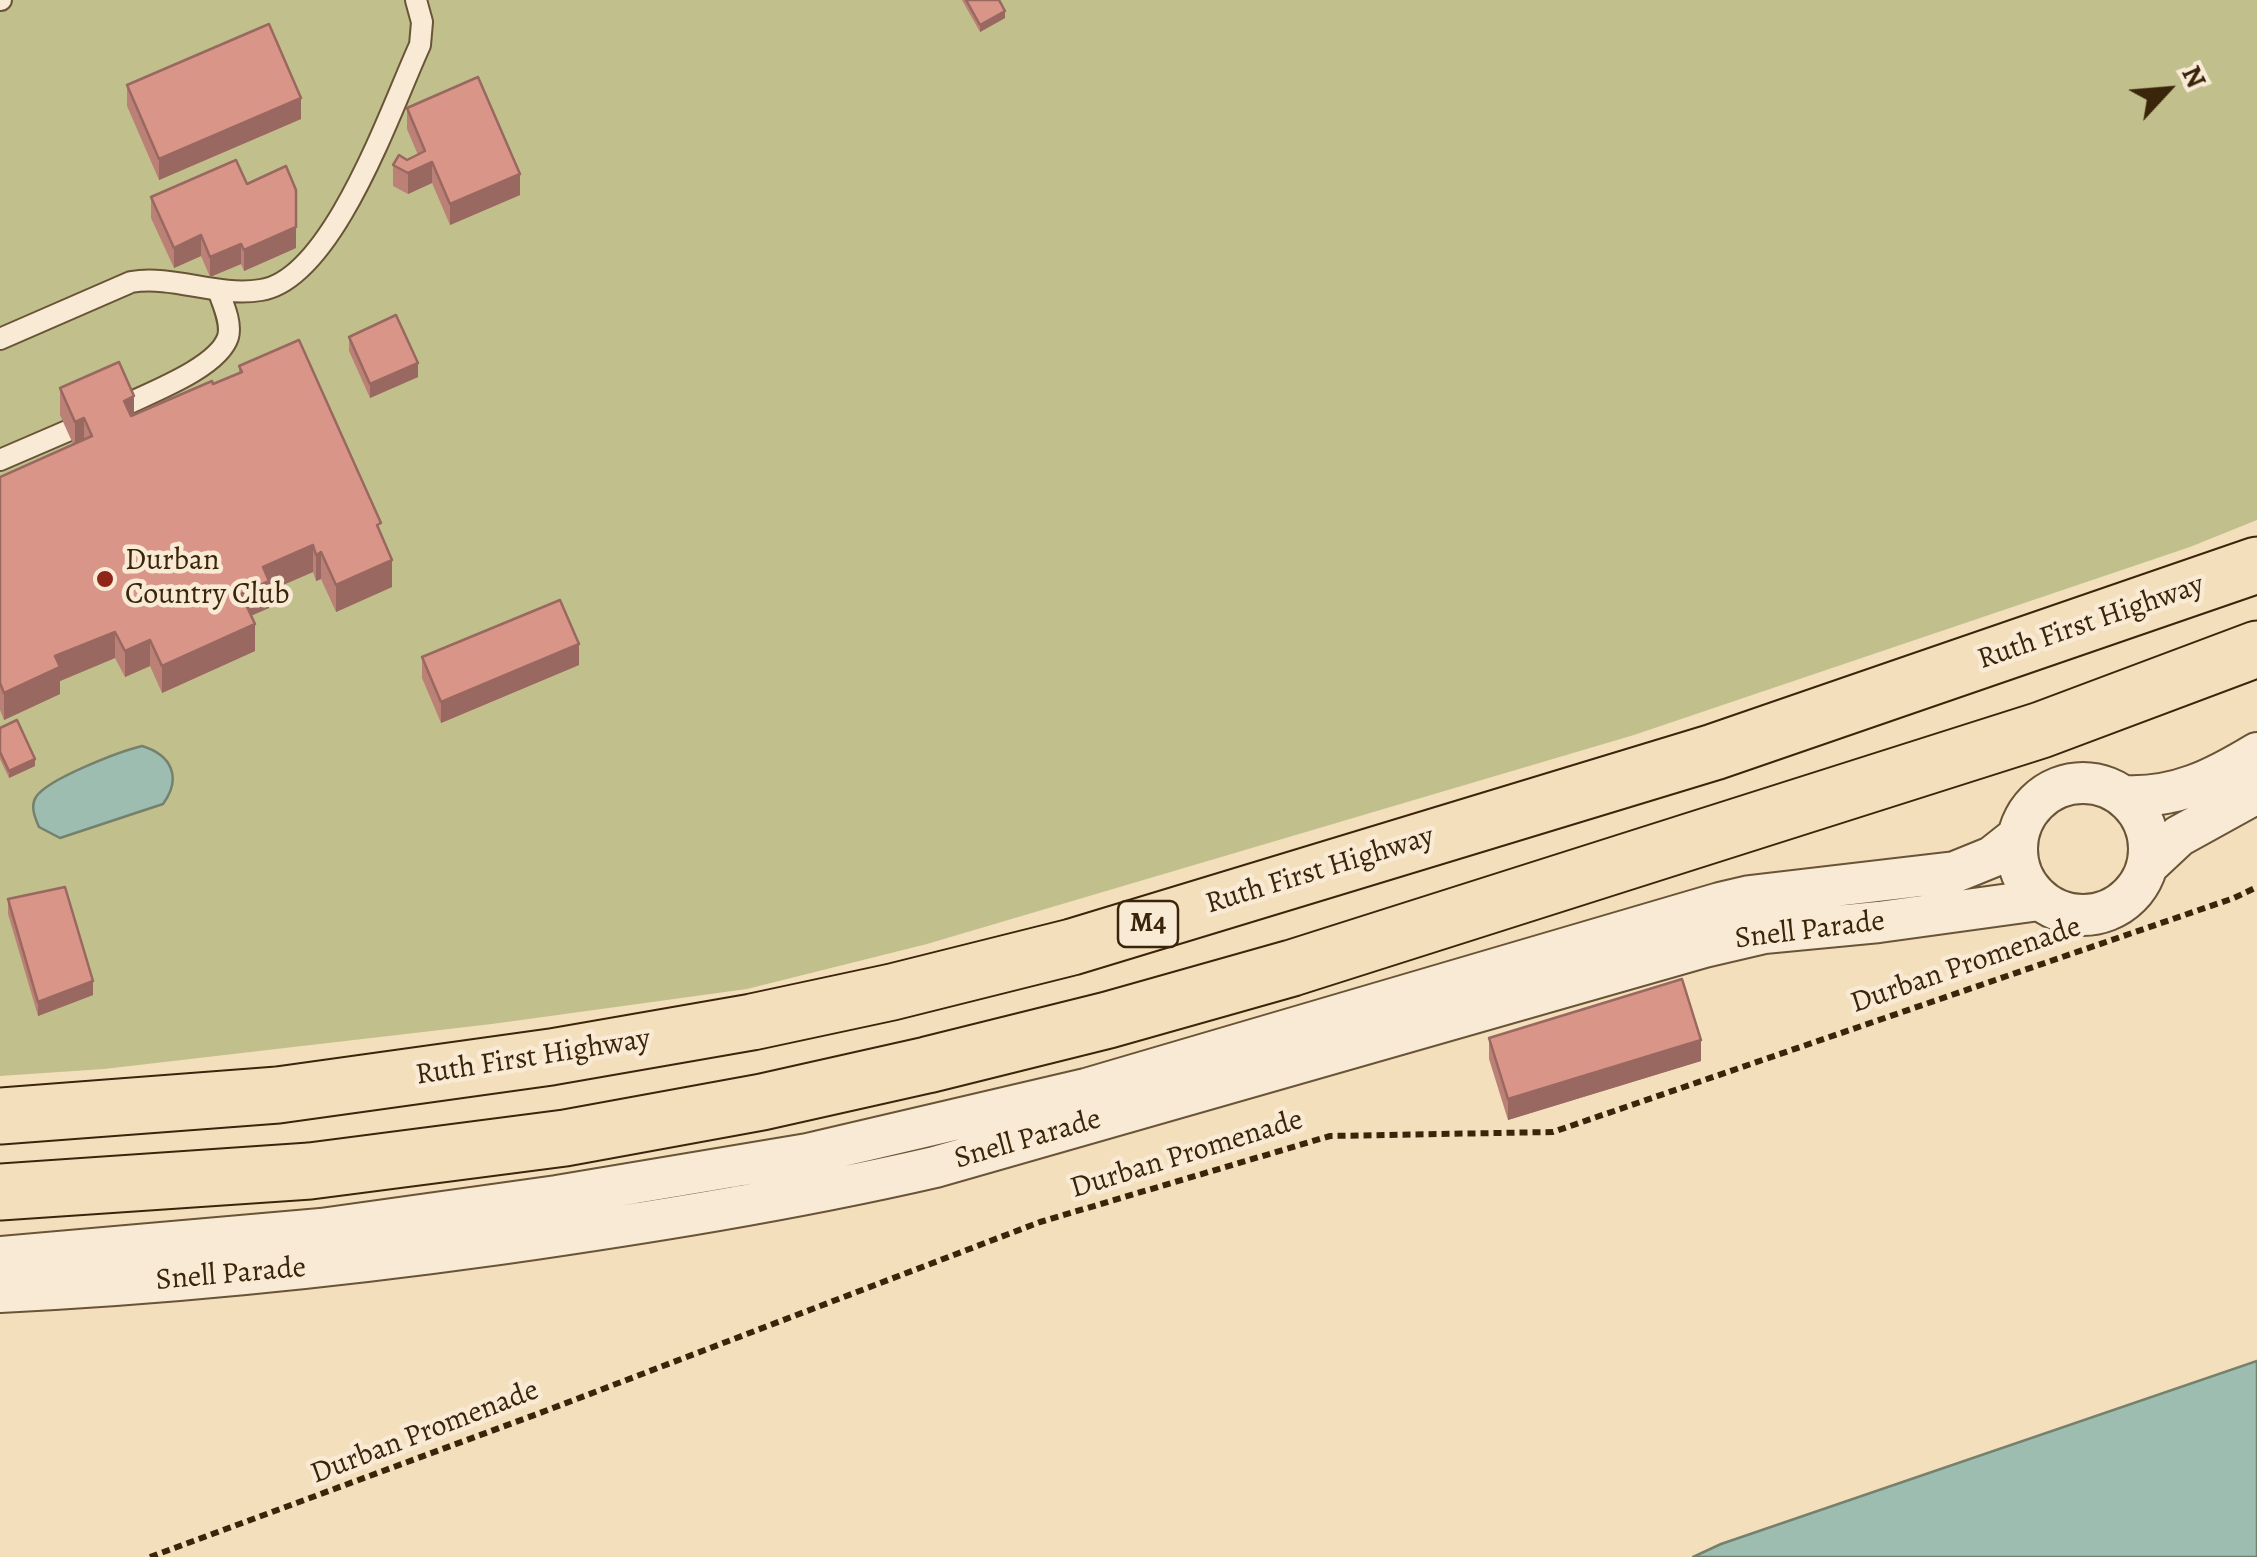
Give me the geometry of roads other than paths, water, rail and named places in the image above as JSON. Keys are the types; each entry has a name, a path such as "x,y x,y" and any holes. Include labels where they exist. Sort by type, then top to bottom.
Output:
{"highway":[{"name":"Ruth First Highway","path":"0,1116 278,1094 512,1062 752,1022 892,992 1072,947 1714,752 2257,564"},
{"path":"0,1192 310,1171 564,1138 762,1102 927,1065 1292,968 2041,730 2257,649"}],"street":[{"path":"2257,753 2177,793 2145,798 2123,796 2103,786 2080,782 2058,786 2039,798 2025,816 2016,838 2016,860 2024,882 2039,900 2058,912 2081,916 2103,913 2123,902 2148,865 2178,836 2257,793"},
{"path":"2123,796 2142,820 2148,865"},
{"name":"Snell Parade","path":"0,1257 320,1229 557,1196 839,1148 1086,1089 1720,903 1765,894 1954,872 1992,857 2016,838"},
{"name":"Snell Parade","path":"0,1292 334,1266 610,1228 821,1192 935,1167 1704,946 1764,933 2039,900"}],"lane":[{"path":"0,339 130,282 147,279 218,290 258,291 280,286 303,269 342,218 420,46 422,22 416,0"},
{"path":"121,406 190,372 218,352 227,340 229,328 218,290"},
{"path":"0,460 72,429"}],"place":[{"name":"Durban Country Club","path":"105,579"}]}
